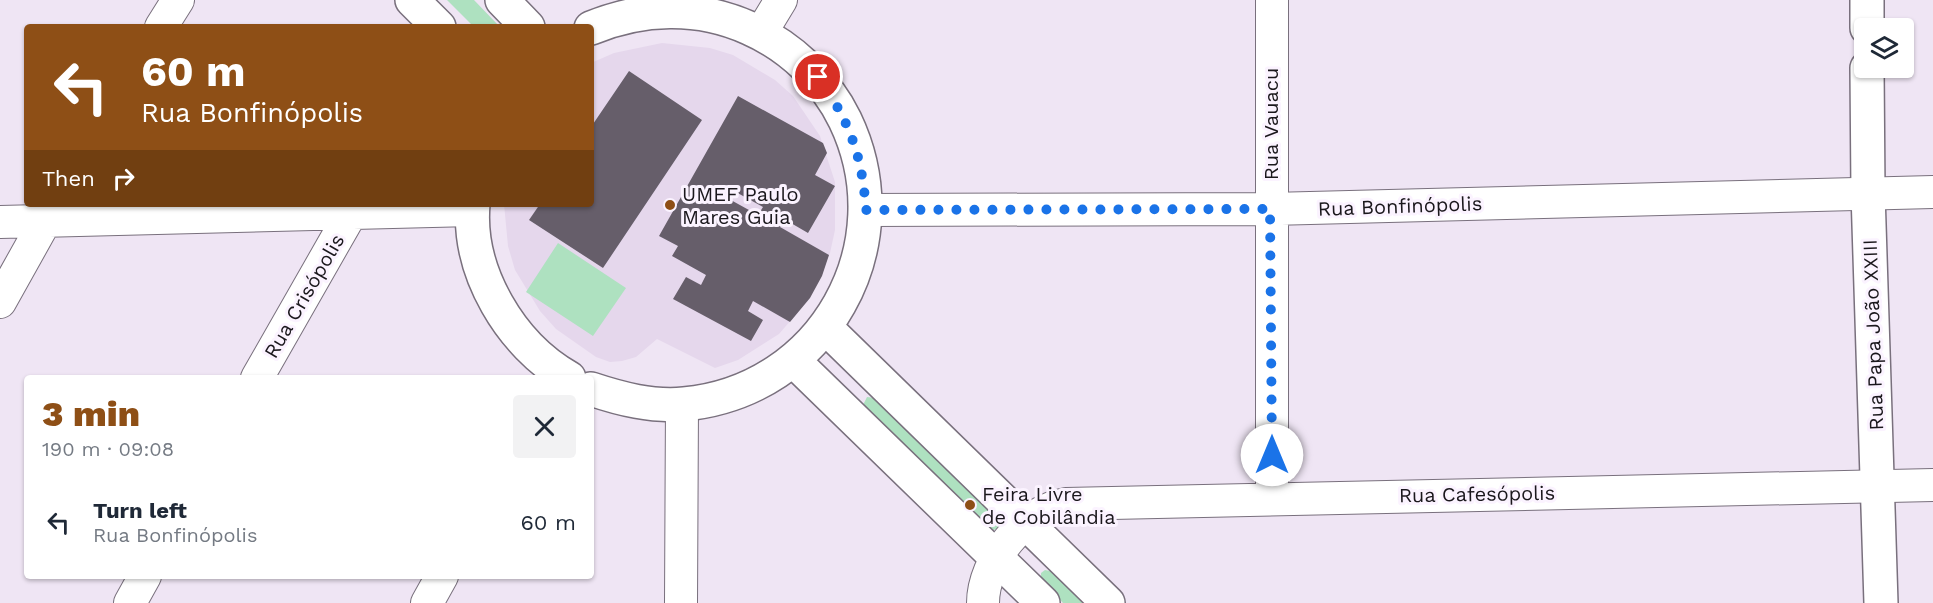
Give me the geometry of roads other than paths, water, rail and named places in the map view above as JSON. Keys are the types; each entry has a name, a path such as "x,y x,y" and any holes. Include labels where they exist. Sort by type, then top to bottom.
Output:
{"street":[{"path":"163,24 178,0"},
{"path":"412,0 436,24"},
{"path":"502,0 525,24"},
{"path":"761,33 781,0"},
{"name":"Rua Vauacu","path":"1272,0 1270,209 1272,499"},
{"path":"1867,0 1867,18"},
{"path":"594,27 640,13 671,11 702,13 733,20 761,33 791,53 818,77 838,107 854,140 863,174 866,210 863,242 855,272 843,301 825,327 793,360 741,391 682,404 649,404 617,398 594,390"},
{"name":"Rua Papa João XXIII","path":"1867,78 1868,193 1881,603"},
{"name":"Rua Bonfinópolis","path":"866,210 1270,209 1933,192"},
{"path":"0,222 50,212 350,215 472,207 476,246 489,289 518,335 559,375"},
{"path":"0,302 50,212"},
{"name":"Rua Crisópolis","path":"259,375 350,215"},
{"path":"825,327 1108,603"},
{"path":"793,360 1043,603"},
{"path":"681,603 682,404"},
{"name":"Rua Cafesópolis","path":"983,603 986,575 996,557 1026,523 1042,511 1066,504 1933,485"},
{"path":"130,603 143,579"},
{"path":"427,603 440,579"}],"place":[{"name":"UMEF Paulo Mares Guia","path":"670,205"},
{"name":"Feira Livre de Cobilândia","path":"970,505"}]}
